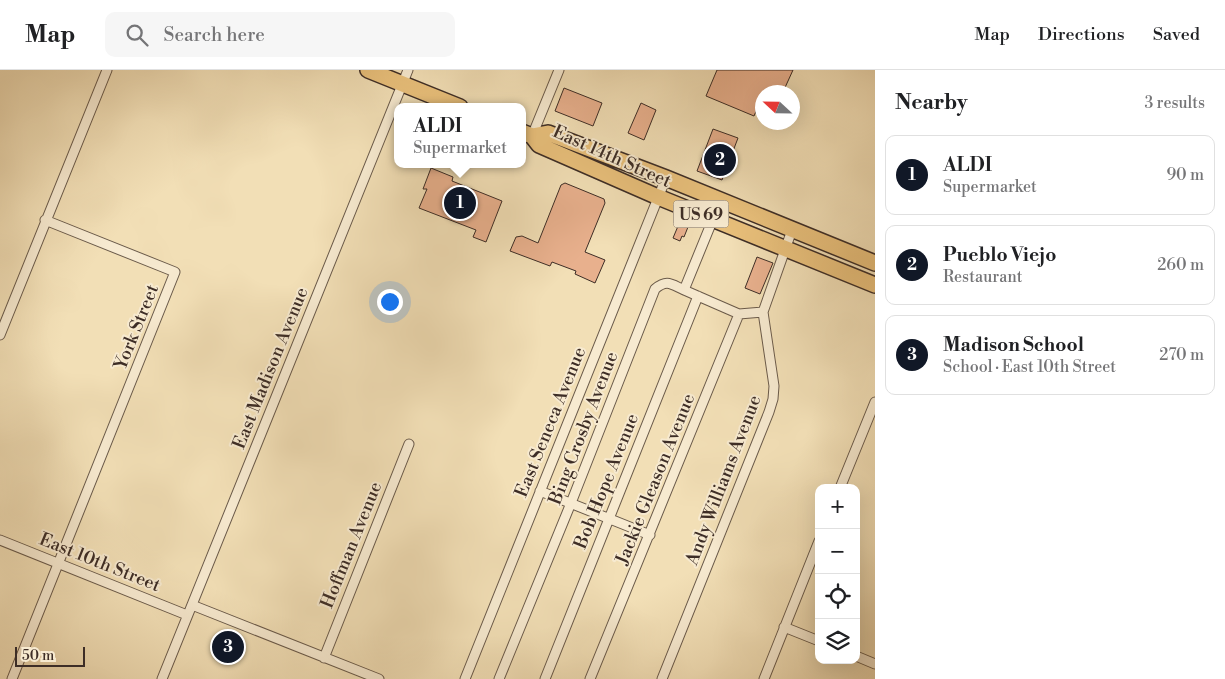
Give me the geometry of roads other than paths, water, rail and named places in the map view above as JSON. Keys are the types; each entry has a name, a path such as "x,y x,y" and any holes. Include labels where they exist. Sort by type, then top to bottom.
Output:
{"main road":[{"path":"368,70 406,77 453,103"},
{"name":"East 14th Street","path":"527,134 548,133 666,178 875,263"},
{"name":"East 14th Street","path":"527,134 539,145 658,197 875,285"}],"street":[{"path":"0,335 107,70"},
{"path":"527,134 559,70"},
{"name":"East Madison Avenue","path":"395,103 406,77"},
{"name":"East Madison Avenue","path":"162,679 394,107"},
{"name":"East Seneca Avenue","path":"465,679 666,178"},
{"path":"684,290 713,219"},
{"name":"York Street","path":"45,220 175,272 58,563"},
{"name":"Andy Williams Avenue","path":"662,679 766,421 773,399 774,386 763,312 792,230"},
{"name":"Bing Crosby Avenue","path":"499,679 655,289 662,283 668,283 739,314"},
{"name":"Bob Hope Avenue","path":"545,679 698,296"},
{"path":"739,314 763,312"},
{"name":"Jackie Gleason Avenue","path":"590,679 739,314"},
{"path":"842,484 875,402"},
{"name":"Hoffman Avenue","path":"324,658 409,444"},
{"path":"540,491 650,535"},
{"name":"East 10th Street","path":"0,540 187,615"},
{"path":"764,679 815,551"},
{"path":"12,679 58,563"},
{"path":"192,605 379,679"},
{"path":"784,627 815,639"},
{"path":"860,658 875,664"}],"place":[{"name":"Pueblo Viejo","path":"720,160"},
{"name":"ALDI","path":"460,203"},
{"name":"Madison School","path":"228,647"}]}
